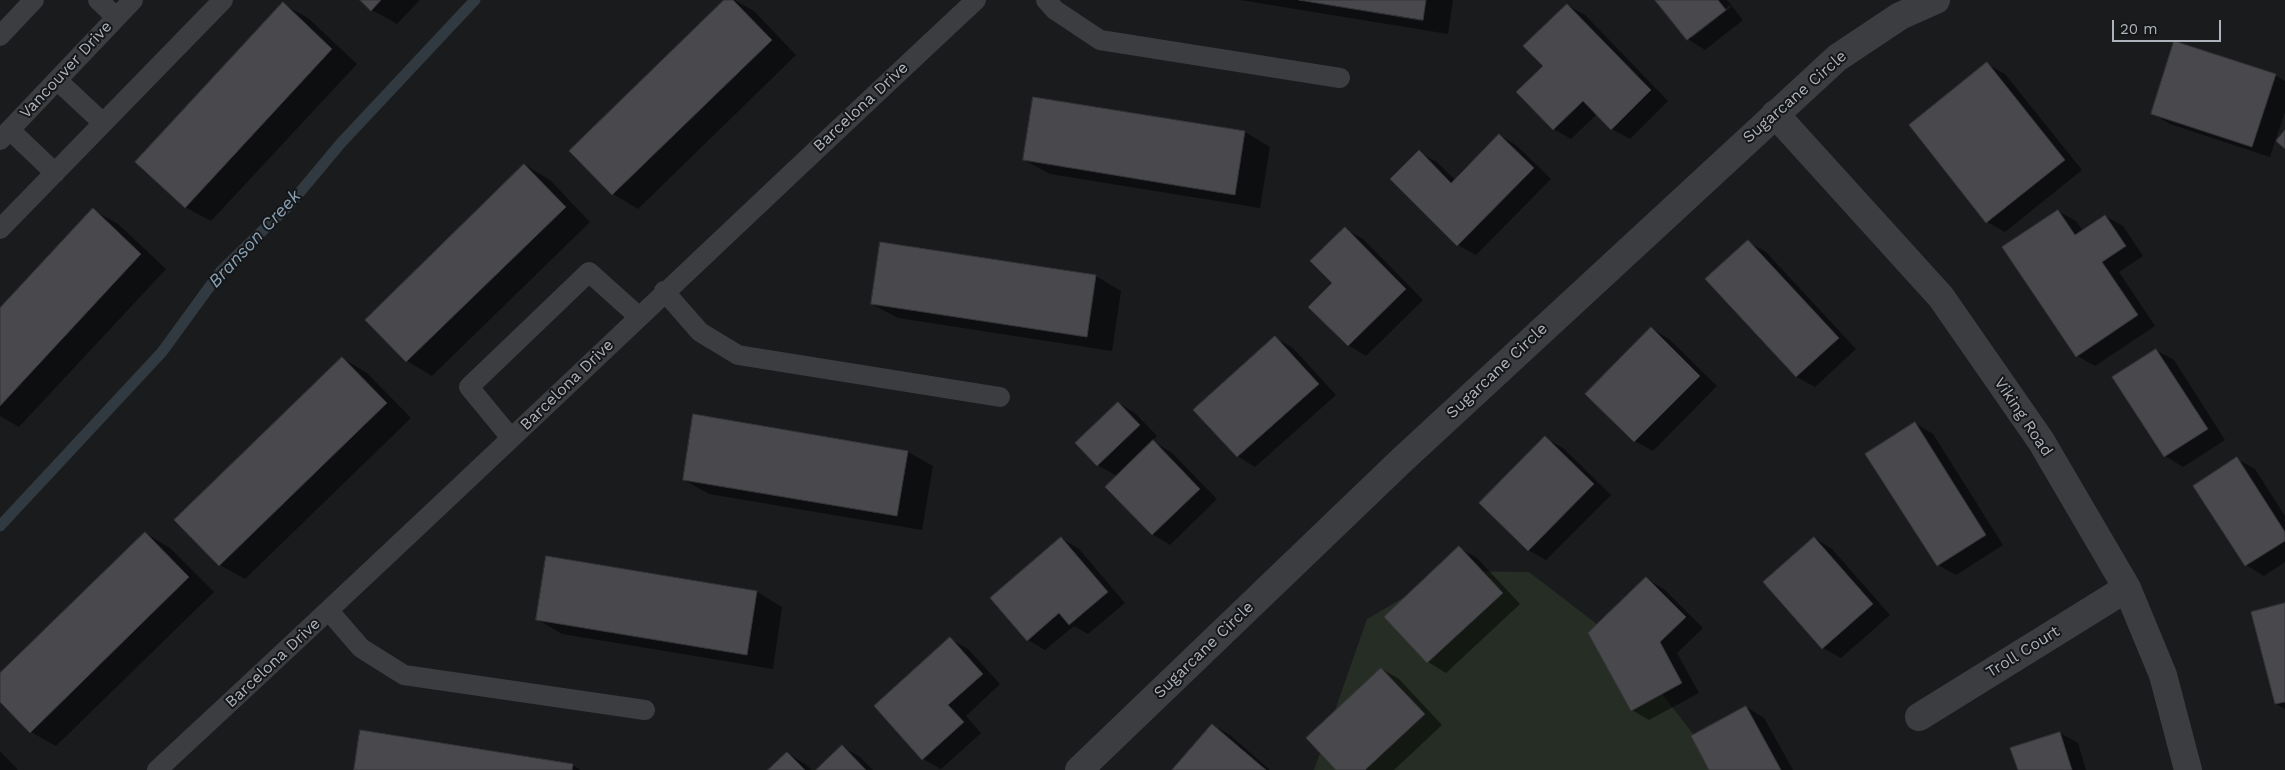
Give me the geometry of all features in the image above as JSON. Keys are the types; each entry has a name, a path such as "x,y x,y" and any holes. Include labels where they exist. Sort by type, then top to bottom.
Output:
{"street":[{"name":"Sugarcane Circle","path":"1079,770 1409,453 1774,114 1837,58 1900,16 1936,0"},
{"name":"Viking Road","path":"1774,114 1941,297 2042,441 2127,588 2163,675 2188,770"},
{"name":"Troll Court","path":"1920,717 2127,588"}],"lane":[{"path":"0,36 34,0"},
{"path":"98,0 116,17"},
{"name":"Vancouver Drive","path":"5,135 133,0"},
{"path":"0,229 223,0"},
{"name":"Barcelona Drive","path":"157,770 329,611 664,291 976,0"},
{"path":"1046,0 1056,10 1100,40 1340,78"},
{"path":"57,80 103,123"},
{"path":"5,135 55,173"},
{"path":"511,438 469,387 476,380 589,272 638,316"},
{"path":"664,291 700,332 738,355 1000,397"},
{"path":"329,611 361,648 404,675 646,710"}],"shaded area":[{"path":"1449,571 1529,572 1624,645 1708,753 1750,770 1314,770 1367,619"}],"building":[{"path":"360,0 381,0 371,11"},
{"path":"724,0 733,0 772,40 612,195 569,151"},
{"path":"1299,0 1426,0 1423,20"},
{"path":"1655,0 1718,0 1726,10 1687,40"},
{"path":"283,2 332,49 185,208 135,162"},
{"path":"1567,4 1651,90 1611,130 1583,101 1553,130 1516,92 1543,66 1523,46"},
{"path":"2174,41 2276,74 2252,147 2151,114"},
{"path":"1987,62 2065,160 1986,223 1909,125"},
{"path":"1033,97 1245,131 1235,195 1023,160"},
{"path":"2285,130 2285,149 2276,141"},
{"path":"1499,134 1534,168 1457,246 1390,179 1419,150 1451,183"},
{"path":"524,164 566,207 406,362 365,320"},
{"path":"93,208 141,254 0,406 0,308"},
{"path":"2058,210 2075,235 2105,215 2126,246 2102,262 2138,315 2076,357 2002,247"},
{"path":"1345,227 1406,289 1348,346 1308,307 1332,283 1310,261"},
{"path":"1748,240 1839,338 1796,377 1705,279"},
{"path":"880,242 1096,275 1087,337 871,304"},
{"path":"1651,327 1700,376 1634,442 1585,394"},
{"path":"1275,336 1319,384 1237,457 1193,410"},
{"path":"2156,349 2208,429 2164,457 2112,377"},
{"path":"342,357 387,403 219,566 174,520"},
{"path":"1118,402 1140,425 1097,466 1075,443"},
{"path":"693,414 908,451 897,516 683,480"},
{"path":"1915,422 1986,535 1937,566 1865,454"},
{"path":"1545,436 1594,484 1528,551 1479,503"},
{"path":"1153,440 1200,489 1152,535 1105,487"},
{"path":"2237,457 2285,532 2285,541 2245,566 2193,486"},
{"path":"145,532 189,577 30,733 0,702 0,673"},
{"path":"1061,537 1108,592 1069,625 1059,613 1027,641 990,598"},
{"path":"1814,537 1873,604 1822,649 1763,582"},
{"path":"1459,546 1503,593 1427,663 1384,617"},
{"path":"546,556 757,591 747,655 536,620"},
{"path":"1646,577 1686,617 1660,642 1682,683 1631,711 1588,633"},
{"path":"2285,603 2285,702 2275,704 2251,612"},
{"path":"950,637 983,674 948,705 964,722 922,760 874,706"},
{"path":"1381,668 1425,714 1365,770 1336,770 1306,738"},
{"path":"1746,706 1781,770 1709,770 1691,736"},
{"path":"1212,724 1266,770 1172,770"},
{"path":"360,730 573,764 572,770 354,770"},
{"path":"2060,732 2072,770 2018,770 2010,748"},
{"path":"842,745 866,770 816,770"},
{"path":"787,752 805,770 768,770"}],"waterway":[{"name":"Branson Creek","path":"0,526 162,352 221,271 290,204 341,143 475,0"}]}
